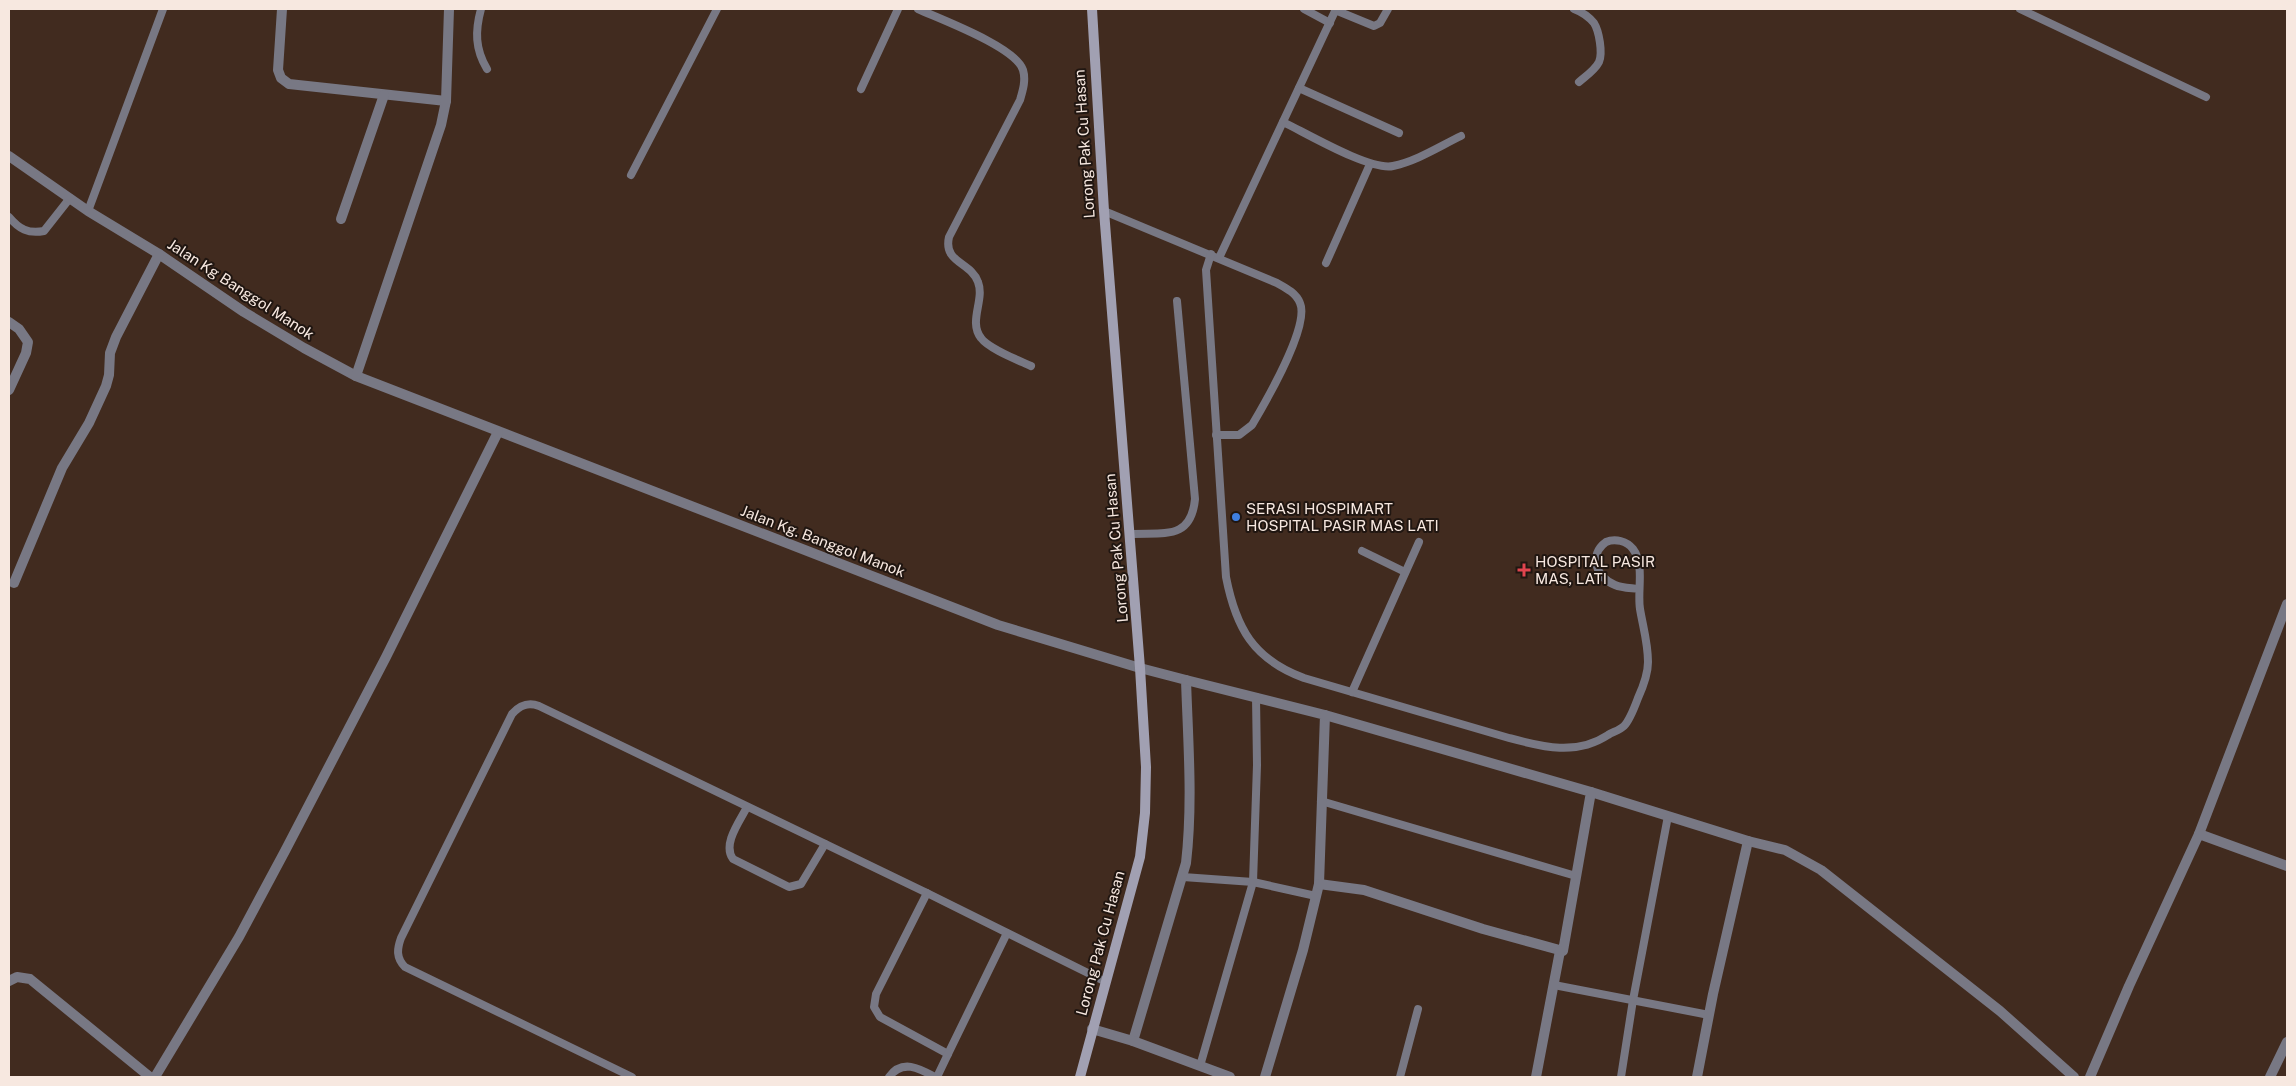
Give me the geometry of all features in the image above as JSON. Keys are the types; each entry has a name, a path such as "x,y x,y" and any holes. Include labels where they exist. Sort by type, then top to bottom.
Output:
{"street":[{"path":"282,9 278,70 284,81 299,86 446,101"},
{"path":"356,376 441,125 446,101 449,9"},
{"name":"Lorong Pak Cu Hasan","path":"1080,1077 1140,856 1145,813 1146,768 1130,534 1104,211 1092,9"},
{"path":"342,219 384,95"},
{"name":"Jalan Kg Banggol Manok","path":"9,156 88,211 159,254 244,312 356,376 498,432"},
{"path":"14,583 62,468 88,423 106,386 109,374 110,353 116,337 159,254"},
{"path":"9,322 19,329 28,342 26,353 9,390"},
{"path":"155,1077 239,937 386,657 498,432"},
{"name":"Jalan Kg. Banggol Manok","path":"498,432 998,625 1140,668 1325,715 1591,792 1748,841 1784,850 1821,870 2000,1011 2074,1077"},
{"path":"2090,1077 2129,986 2199,834 2287,607"},
{"path":"1133,1041 1183,877 1188,842 1186,680"},
{"path":"1265,1077 1303,950 1319,884 1325,715"},
{"path":"1536,1077 1560,951 1562,951 1591,792"},
{"path":"2199,834 2287,866"},
{"path":"1697,1077 1748,841"},
{"path":"1319,884 1364,890 1483,929 1560,951"},
{"path":"9,981 17,977 30,979 150,1077"},
{"path":"1092,1029 1133,1041 1230,1077"},
{"path":"2270,1077 2287,1042"}],"lane":[{"path":"88,211 163,9"},
{"path":"481,9 477,26 477,41 480,57 487,69"},
{"path":"631,175 717,9"},
{"path":"861,89 898,9"},
{"path":"918,9 1010,53 1022,69 1023,88 1020,100 949,237 948,247 953,257 972,272 978,280 980,290 976,319 979,336 984,342 1031,366"},
{"path":"1304,9 1330,23"},
{"path":"1388,9 1380,23 1374,26 1336,9 1283,122 1215,256 1206,270 1224,557 1231,601 1238,620 1257,650 1270,662 1283,670 1304,678 1539,746 1579,748 1596,744 1624,726 1643,686 1648,664 1648,639 1640,610 1638,589 1640,569 1638,557 1633,548 1618,540 1606,542 1597,552 1595,557 1596,567 1608,581 1615,585 1638,589"},
{"path":"1574,9 1583,13 1595,24 1601,51 1599,61 1590,73 1579,82"},
{"path":"2020,9 2206,97"},
{"path":"1299,88 1399,133"},
{"path":"1283,122 1370,164 1393,166 1461,136"},
{"path":"1326,264 1370,164"},
{"path":"9,217 18,228 27,232 44,231 70,198"},
{"path":"1104,211 1215,256 1289,290 1300,303 1302,313 1298,334 1252,426 1240,436 1216,435"},
{"path":"1130,534 1181,530 1190,521 1193,513 1195,499 1177,301"},
{"path":"1352,692 1419,542"},
{"path":"1362,551 1405,572"},
{"path":"1200,1066 1253,882 1257,765 1256,697"},
{"path":"632,1077 405,967 400,962 398,955 401,938 512,714 521,706 534,704 539,706 928,893 1106,982"},
{"path":"1321,801 1576,876"},
{"path":"747,807 729,845 729,853 733,859 790,887 801,884 825,844"},
{"path":"1621,1077 1633,1000 1668,816"},
{"path":"1183,877 1253,882 1316,896"},
{"path":"928,893 876,994 874,1007 880,1017 948,1054"},
{"path":"889,1077 894,1071 910,1066 936,1077 1008,933"},
{"path":"1554,985 1709,1015"},
{"path":"1400,1077 1418,1009"}],"place":[{"name":"SERASI HOSPIMART HOSPITAL PASIR MAS LATI","path":"1236,517"},
{"name":"HOSPITAL PASIR MAS, LATI","path":"1524,570"}]}
